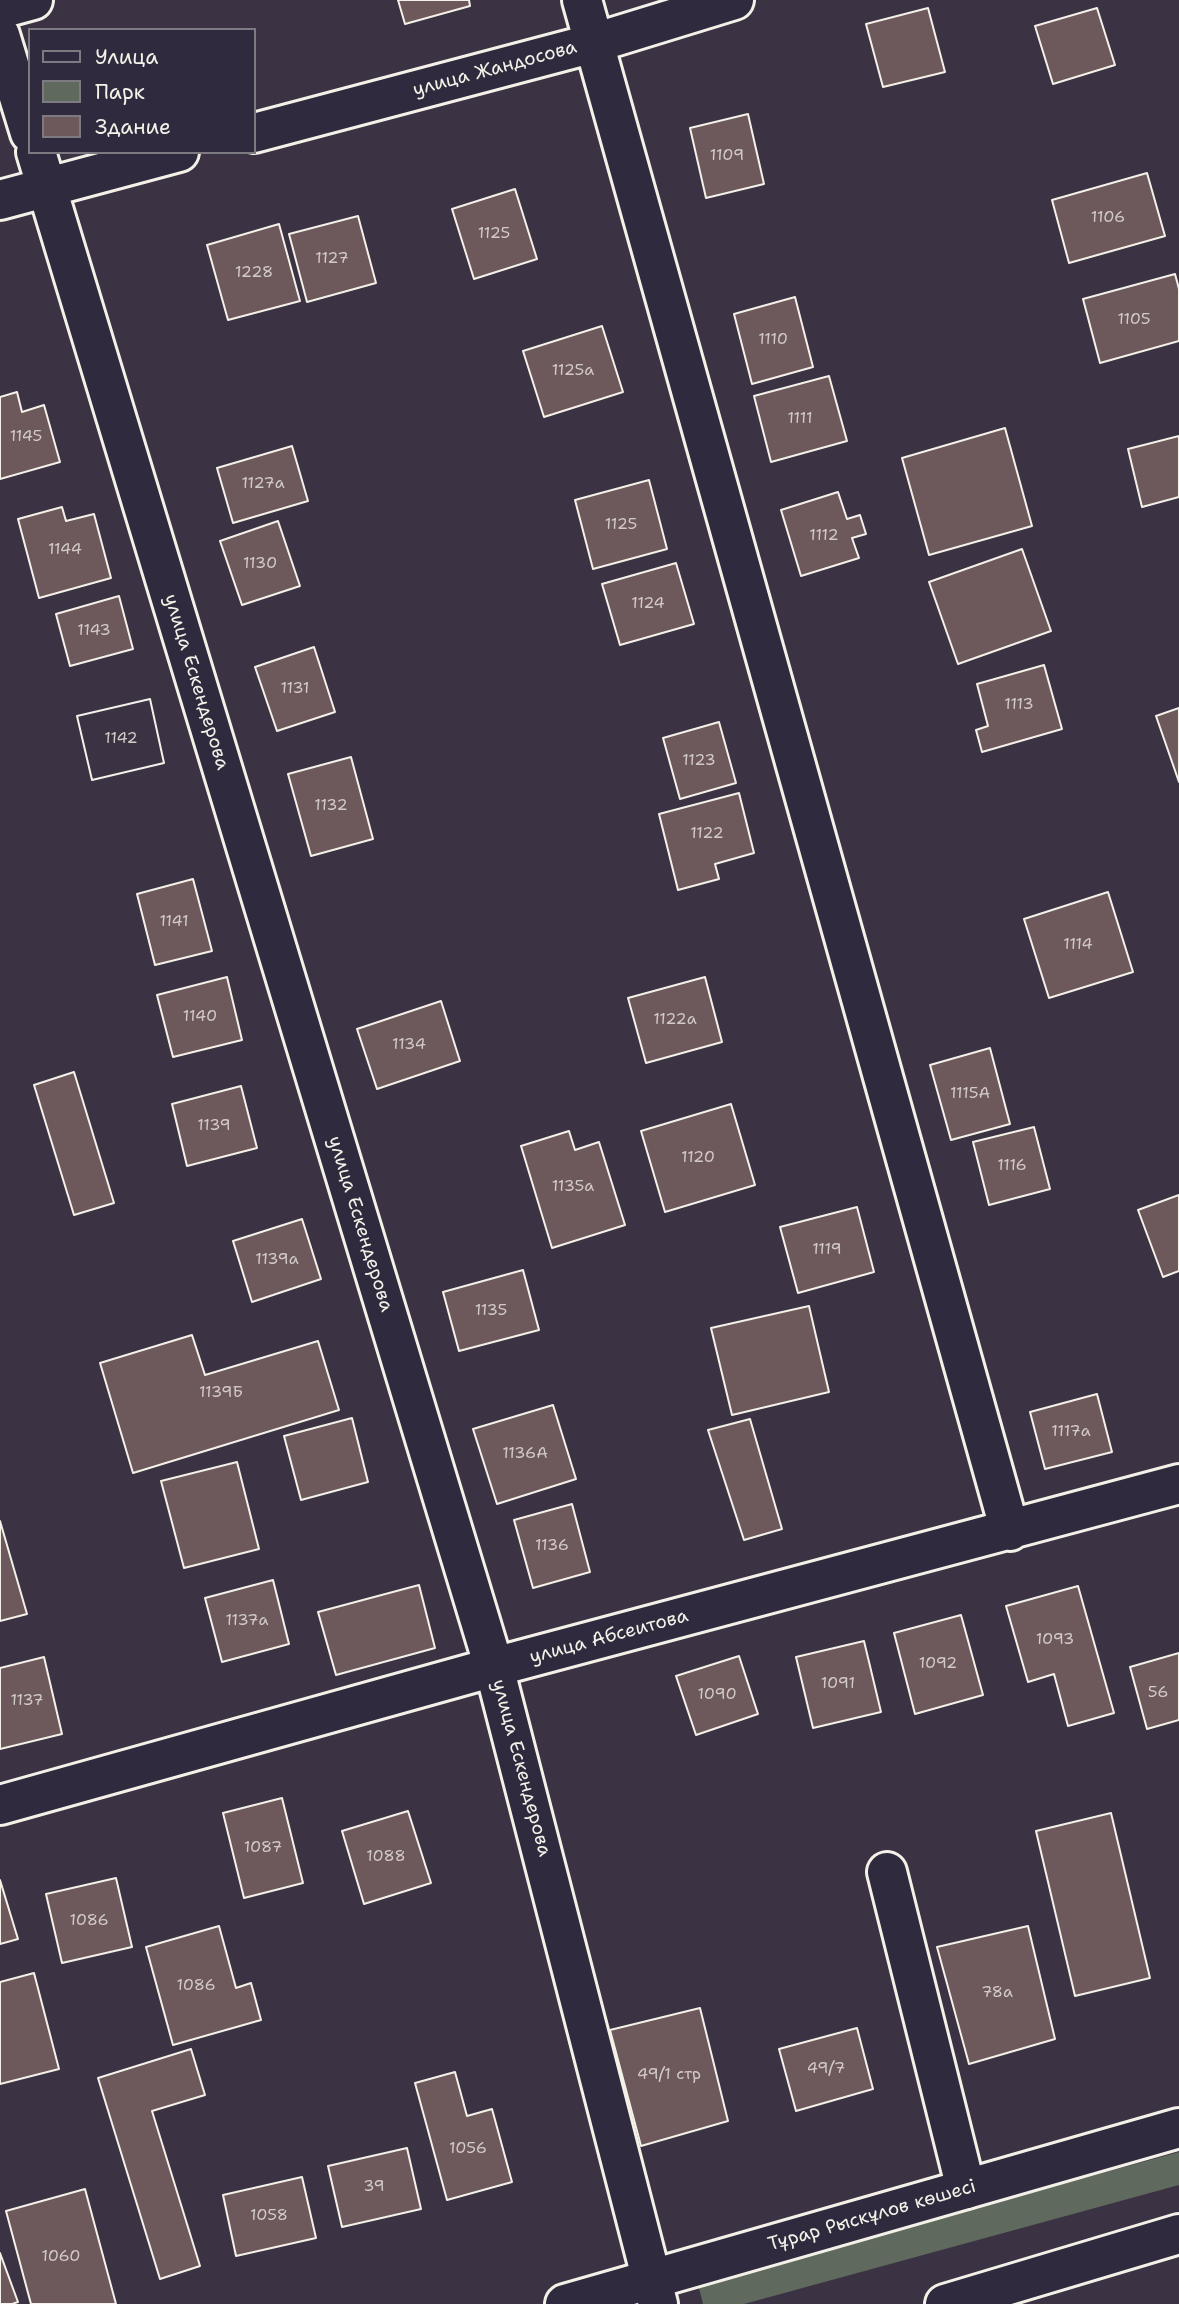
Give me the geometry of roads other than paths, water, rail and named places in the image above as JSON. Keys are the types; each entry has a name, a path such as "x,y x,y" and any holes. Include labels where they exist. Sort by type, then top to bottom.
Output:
{"street":[{"path":"0,9 33,0"},
{"path":"582,0 1010,1531"},
{"name":"улица Жандосова","path":"256,132 594,43 734,0"},
{"path":"0,35 28,126"},
{"path":"0,200 41,170 164,154"},
{"name":"улица Ескендерова","path":"41,170 494,1667 656,2292"},
{"name":"улица Абсеитова","path":"0,1805 494,1667 1179,1484"},
{"path":"887,1872 966,2189"},
{"name":"Тұрар Рыскұлов көшесі","path":"565,2304 656,2292 966,2189 1179,2127"},
{"path":"945,2304 1179,2234"}]}
